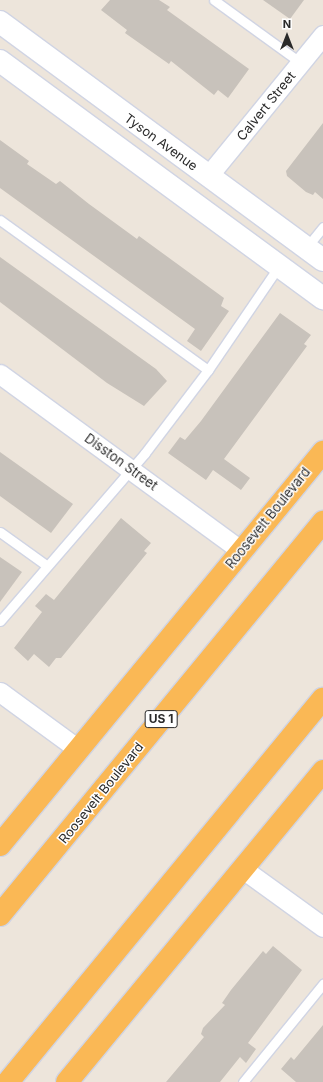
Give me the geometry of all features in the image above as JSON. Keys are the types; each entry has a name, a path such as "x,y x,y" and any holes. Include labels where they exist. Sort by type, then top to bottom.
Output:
{"highway":[{"name":"Roosevelt Boulevard","path":"0,845 323,452"},
{"name":"Roosevelt Boulevard","path":"0,915 323,522"},
{"path":"8,1082 323,698"},
{"path":"67,1082 323,771"}],"street":[{"name":"Tyson Avenue","path":"0,22 150,134 315,254"},
{"name":"Calvert Street","path":"208,176 323,35"},
{"path":"0,62 323,298"},
{"path":"132,157 150,134"},
{"name":"Disston Street","path":"0,374 242,550"},
{"path":"0,692 78,749"},
{"path":"243,869 323,927"}],"lane":[{"path":"214,0 301,63"},
{"path":"0,220 208,370"},
{"path":"315,254 323,227"},
{"path":"0,621 46,565 130,468 146,452 208,370 279,266"},
{"path":"0,532 46,565"},
{"path":"243,1082 323,984"}],"building":[{"path":"110,0 159,0 170,7 167,10 249,69 228,98 218,90 214,95 171,61 169,64 125,33 127,30 101,10"},
{"path":"263,0 304,0 290,19"},
{"path":"323,123 323,199 315,192 313,195 306,192 287,176 286,171"},
{"path":"0,140 29,161 27,164 56,184 60,181 137,239 139,236 224,298 221,306 229,311 201,351 187,341 195,329 0,188"},
{"path":"0,257 156,369 167,381 144,406 107,383 0,302"},
{"path":"280,313 311,335 304,344 307,346 224,459 250,478 241,490 213,470 206,480 168,453 180,437 185,440 201,421"},
{"path":"0,452 73,504 51,533 0,496"},
{"path":"121,518 151,543 144,551 147,553 61,658 56,658 49,667 34,654 28,661 14,648 42,612 35,606 46,594 54,600"},
{"path":"0,557 22,572 0,602"},
{"path":"273,946 302,970 248,1043 256,1049 246,1063 240,1057 220,1082 166,1082 204,1037 201,1034 203,1028 225,1005 222,1003 231,990 263,951 266,954"},
{"path":"323,1025 323,1082 296,1082 281,1069 291,1057 294,1060"}]}
